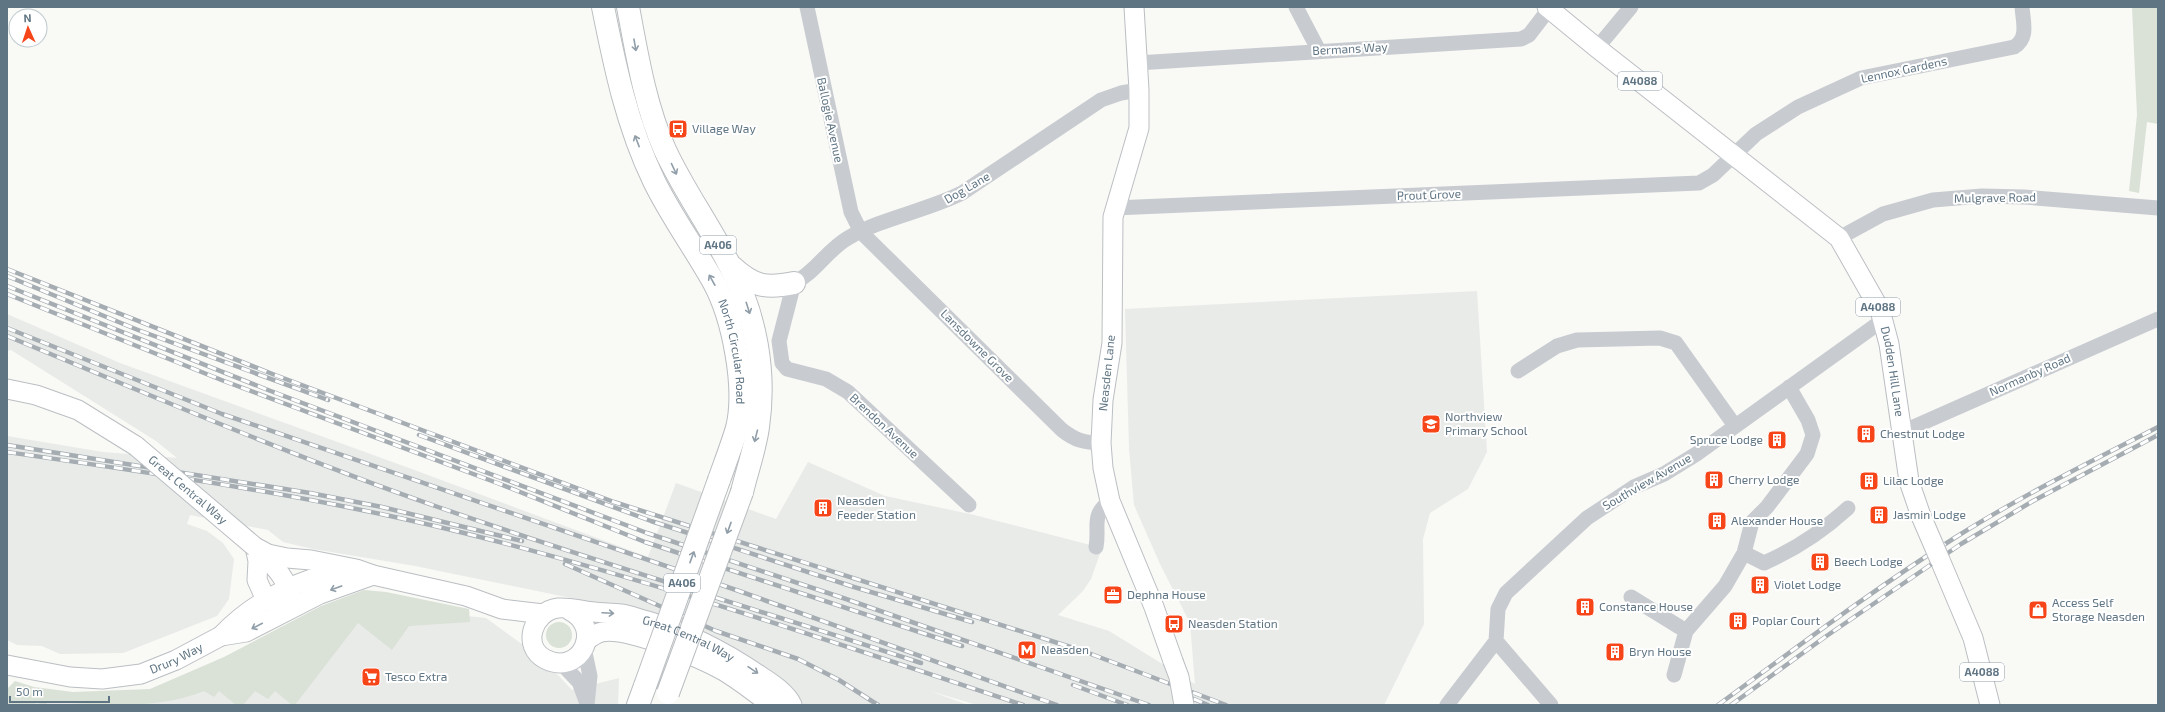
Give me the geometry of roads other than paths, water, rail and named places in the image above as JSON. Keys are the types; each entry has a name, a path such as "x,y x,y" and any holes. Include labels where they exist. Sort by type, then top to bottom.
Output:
{"highway":[{"name":"North Circular Road","path":"603,7 622,96 641,150 670,211 713,281 729,321 738,367 739,399 737,427 641,695"},
{"name":"North Circular Road","path":"628,7 640,72 664,148 682,186 729,265 742,291 750,314 760,371 760,408 757,429 742,492 666,699"},
{"path":"729,265 742,276 758,285 782,285 794,283"}],"main road":[{"name":"Neasden Lane","path":"1134,7 1139,90 1137,140 1114,208 1112,235 1112,343 1103,400 1101,443 1103,468 1110,501 1154,607 1179,677 1184,705"},
{"name":"Dudden Hill Lane","path":"1548,8 1839,238 1880,310 1889,344 1909,481 1921,516 1973,638 1990,705"},
{"name":"Great Central Way","path":"7,388 36,395 78,410 136,446 255,547 268,554 286,558 311,560 365,572 466,596 502,609 542,614 559,608 622,614 674,628 732,656 769,682 792,705"},
{"path":"255,547 274,565 290,589 291,608"},
{"path":"255,547 258,561 257,580 266,600 291,608 365,572"},
{"path":"221,636 235,621 266,600 290,589 330,573 365,572"},
{"name":"Drury Way","path":"7,665 70,677 122,678 142,674 176,660 221,636 246,632 291,608"},
{"name":"Great Central Way","path":"502,609 532,639 536,650 544,658 561,663 574,659 585,644 602,632 629,634 662,645 724,671 771,705"},
{"path":"569,610 579,616 584,623 587,632 585,644"},
{"path":"532,639 534,625 542,614"}],"street":[{"name":"Ballogie Avenue","path":"807,7 849,205 861,232"},
{"path":"1296,7 1319,51"},
{"path":"1597,48 1631,7"},
{"name":"Lennox Gardens","path":"1734,154 1756,134 1798,107 1861,78 2014,47 2021,42 2024,36 2022,7"},
{"name":"Bermans Way","path":"1137,63 1521,40 1529,35 1548,8"},
{"name":"Dog Lane","path":"794,283 806,277 838,245 861,232 939,204 962,194 1101,100 1114,94 1139,90"},
{"name":"Prout Grove","path":"1114,208 1698,184 1713,175 1734,154"},
{"name":"Mulgrave Road","path":"1839,238 1883,214 1933,200 1982,196 2024,197 2134,204 2158,208"},
{"name":"Lansdowne Grove","path":"861,232 1062,430 1074,440 1086,443 1101,443"},
{"name":"Brendon Avenue","path":"794,283 779,341 782,363 787,369 826,380 848,392 969,505"},
{"name":"Normanby Road","path":"1902,432 2158,319"},
{"name":"Southview Avenue","path":"1496,641 1498,609 1506,593 1587,518 1634,487 1664,474 1698,453 1883,320"},
{"path":"1518,371 1557,346 1577,340 1660,338 1676,343 1735,426"},
{"path":"1674,675 1686,631 1725,586 1744,553 1752,522 1767,507 1807,454 1813,435 1808,420 1789,387"},
{"path":"1096,547 1095,529 1098,515 1102,507 1110,501"},
{"path":"1744,553 1764,563 1782,555 1836,519 1848,508"},
{"path":"1631,597 1686,631"},
{"path":"1447,705 1496,641 1551,705"},
{"path":"585,644 590,676 587,704"},
{"path":"561,663 579,682 587,704"}],"railway":[{"path":"7,269 275,375 614,502 1083,651 1226,705"},
{"path":"7,276 138,330 328,400"},
{"path":"7,286 268,390 647,533 846,599 1149,705"},
{"path":"7,294 224,381 500,484 645,542 962,646"},
{"path":"7,328 222,414 739,591 1057,705"},
{"path":"7,336 275,446 438,507 558,548 921,663"},
{"path":"1718,705 1865,598 1956,537 2031,493 2158,427"},
{"path":"419,435 651,521 854,587 972,622"},
{"path":"1731,705 1825,637 1961,544 2033,501 2158,435"},
{"path":"7,445 310,493 382,507 522,541"},
{"path":"7,452 294,497 464,533 535,551 675,592 815,636 1023,705"},
{"path":"565,564 716,631 798,659 839,680 878,705"},
{"path":"1073,685 1127,705"},
{"path":"1177,692 1208,705"}],"place":[{"name":"Village Way","path":"678,129"},
{"name":"Northview Primary School","path":"1431,424"},
{"name":"Chestnut Lodge","path":"1866,434"},
{"name":"Spruce Lodge","path":"1777,440"},
{"name":"Cherry Lodge","path":"1714,480"},
{"name":"Lilac Lodge","path":"1869,481"},
{"name":"Neasden Feeder Station","path":"823,508"},
{"name":"Jasmin Lodge","path":"1879,515"},
{"name":"Alexander House","path":"1717,521"},
{"name":"Beech Lodge","path":"1820,562"},
{"name":"Violet Lodge","path":"1760,585"},
{"name":"Dephna House","path":"1113,595"},
{"name":"Constance House","path":"1585,607"},
{"name":"Access Self Storage Neasden","path":"2038,610"},
{"name":"Poplar Court","path":"1738,621"},
{"name":"Neasden Station","path":"1174,624"},
{"name":"Neasden","path":"1027,650"},
{"name":"Bryn House","path":"1615,652"},
{"name":"Tesco Extra","path":"371,677"}]}
